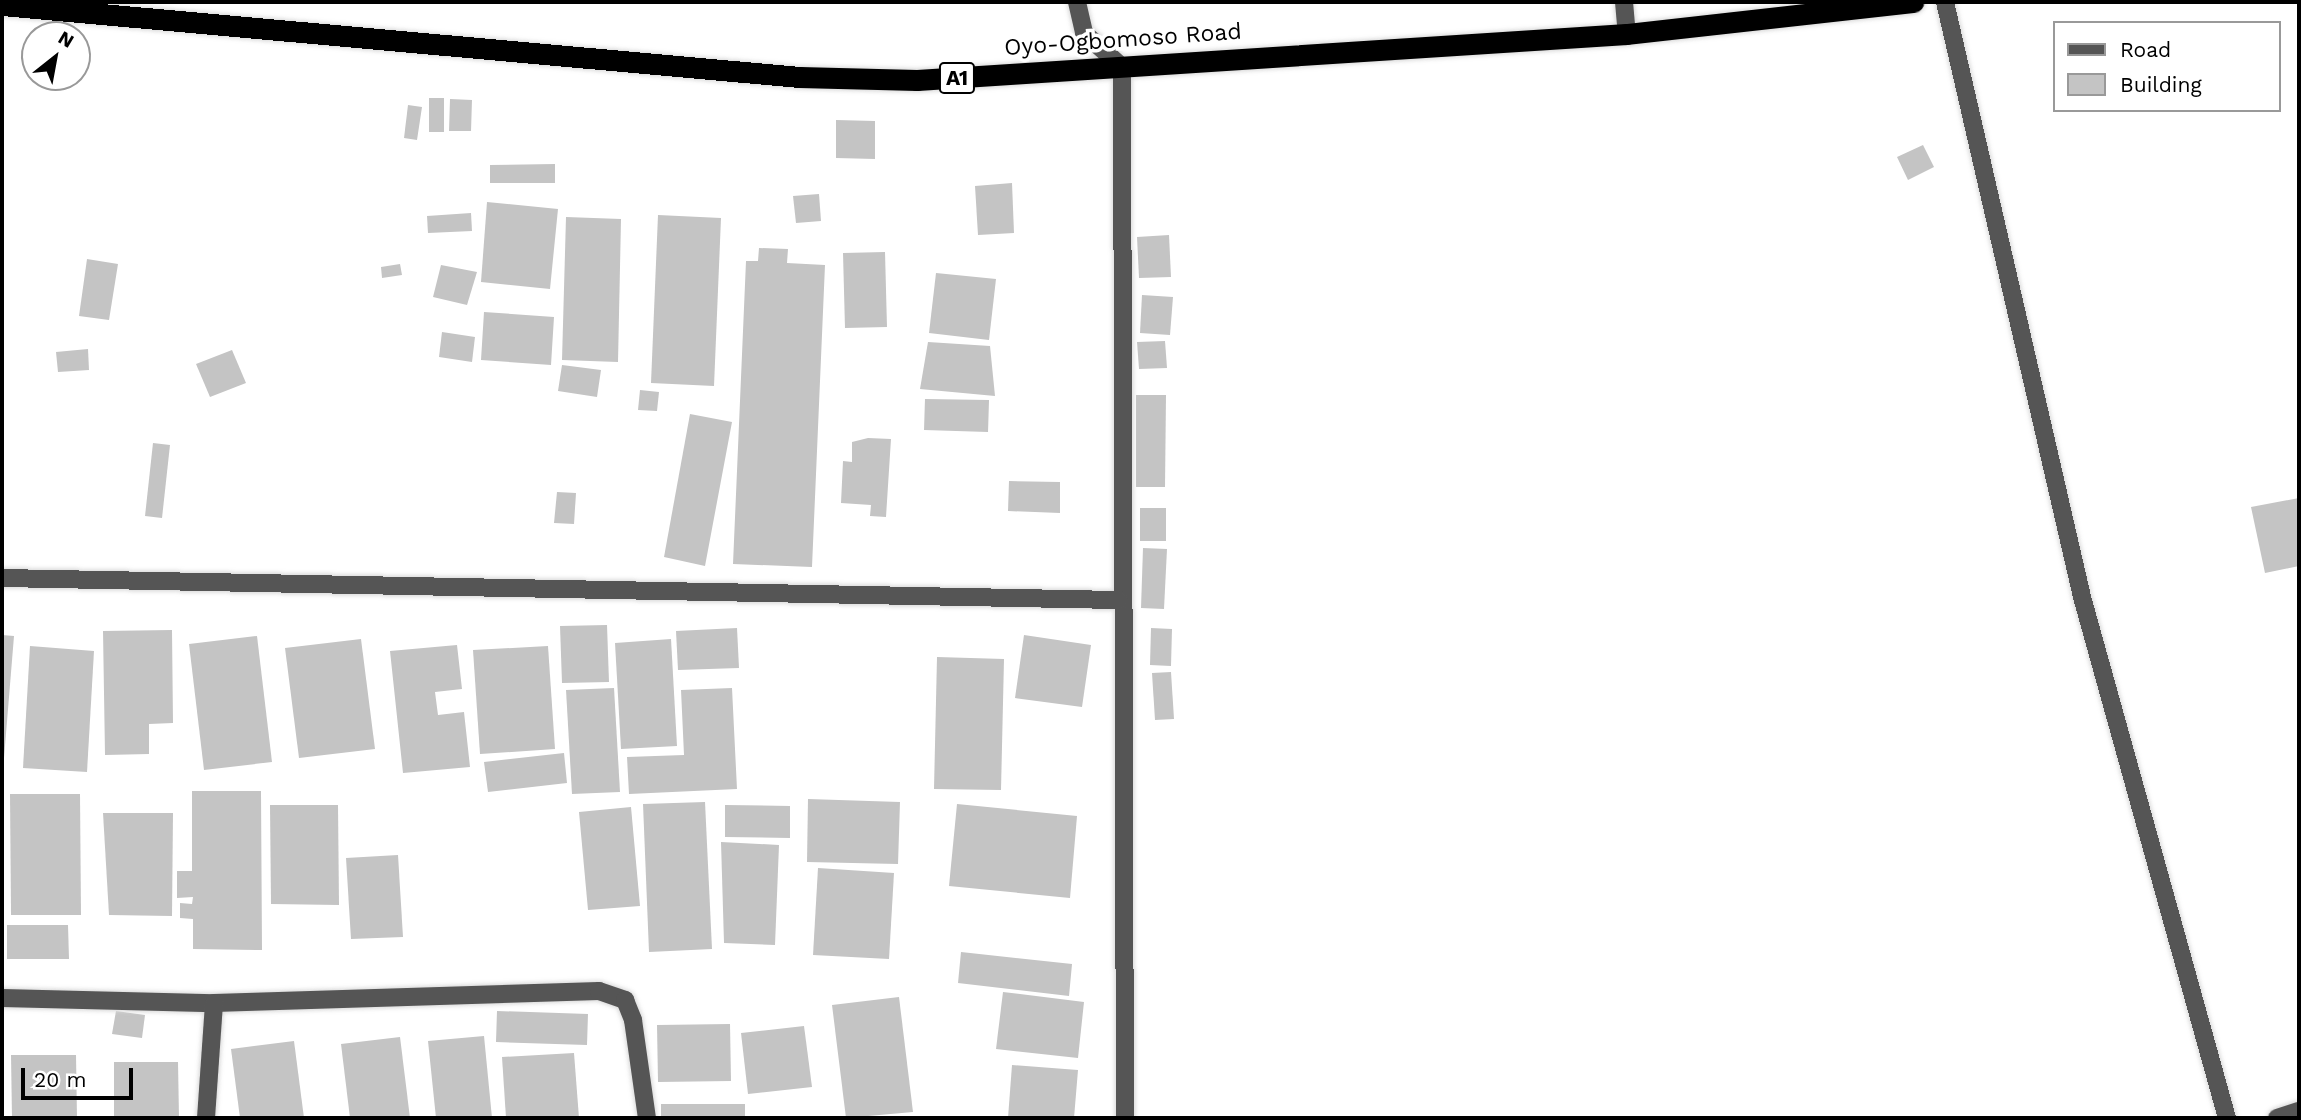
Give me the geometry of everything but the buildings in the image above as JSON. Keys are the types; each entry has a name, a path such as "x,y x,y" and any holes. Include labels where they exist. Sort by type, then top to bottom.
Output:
{"highway":[{"name":"Oyo-Ogbomoso Road","path":"2,5 799,77 917,80 1627,34 1913,2"}],"street":[{"path":"1077,2 1084,33 1122,67 1119,600 1125,1118"},
{"path":"1624,2 1627,34"},
{"path":"1945,2 2082,597 2227,1118"},
{"path":"2,578 1119,600"},
{"path":"2,998 214,1003 599,991 625,1000 633,1020 647,1118"},
{"path":"206,1118 214,1003"},
{"path":"2277,1118 2299,1111"}]}
